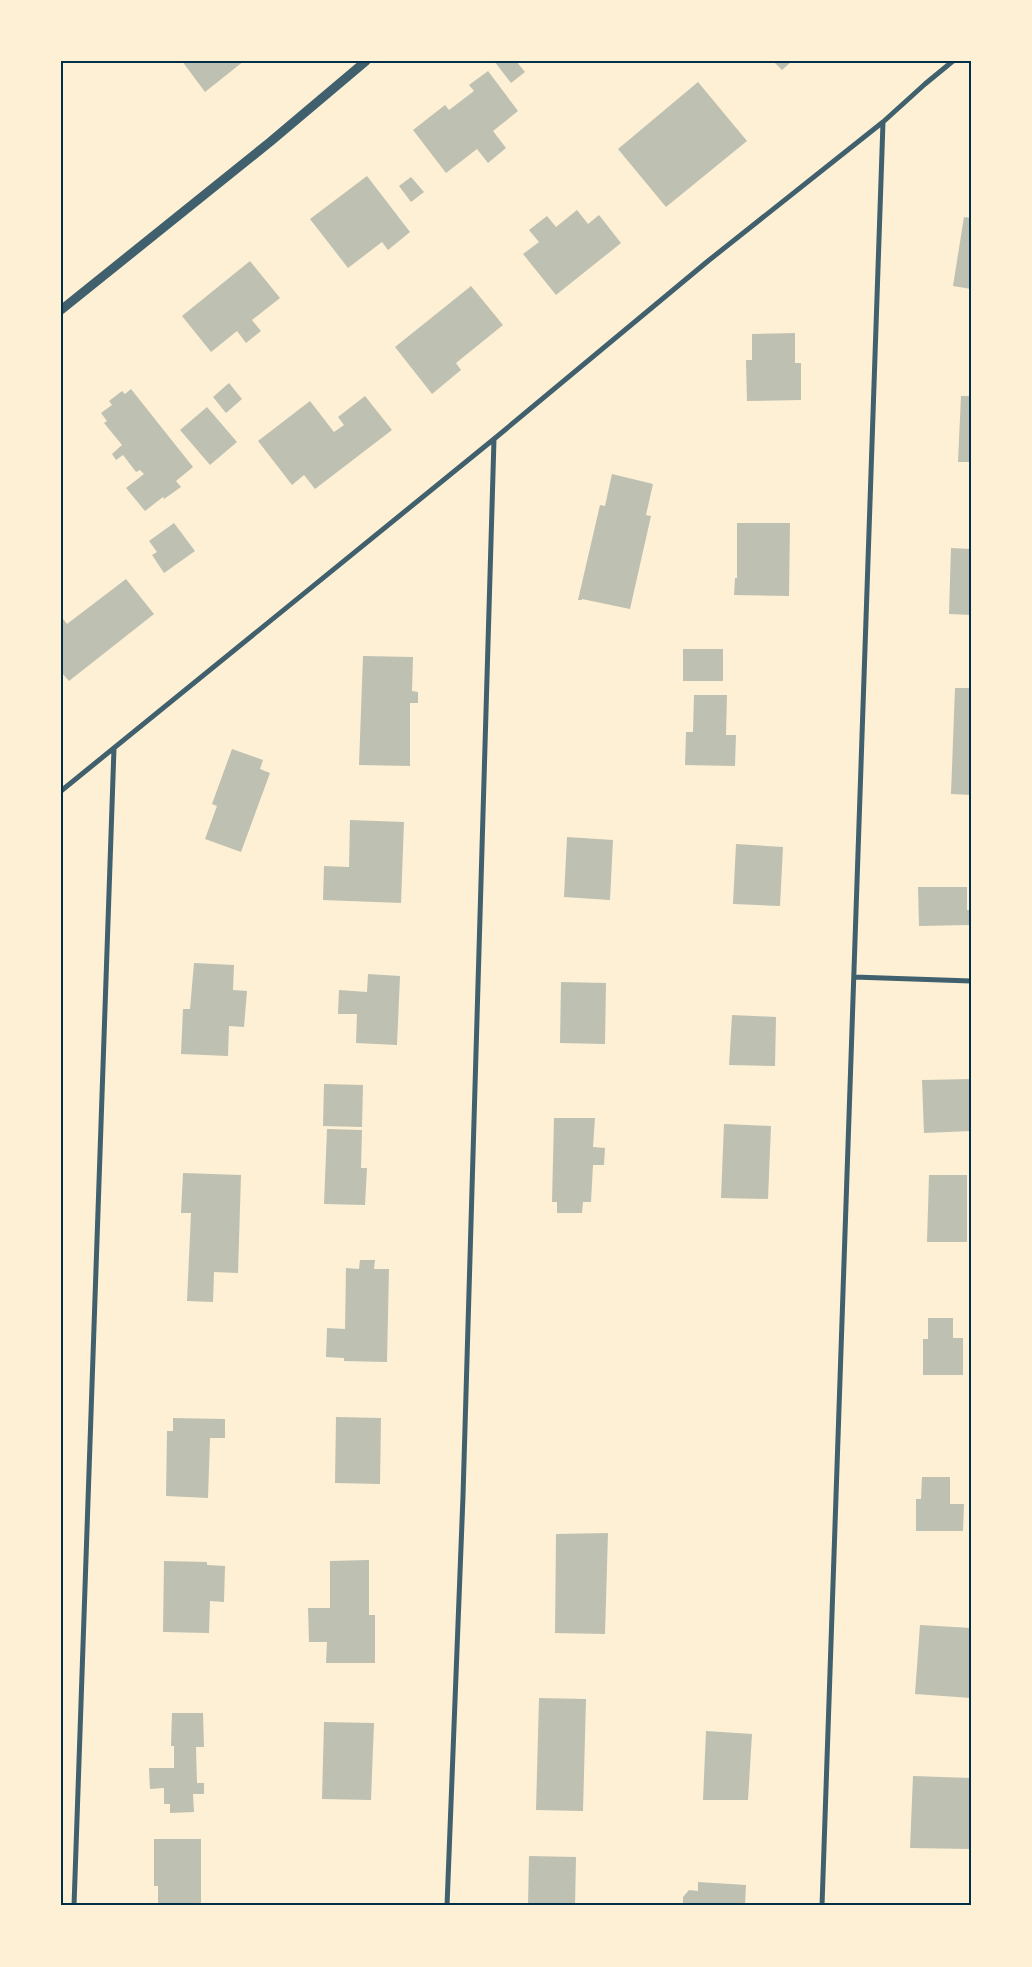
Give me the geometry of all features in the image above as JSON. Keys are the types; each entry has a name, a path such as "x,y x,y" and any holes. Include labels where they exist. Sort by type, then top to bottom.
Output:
{"street":[{"path":"61,310 270,142 366,61"},
{"path":"61,791 494,439 708,262 883,122 924,84 953,61"},
{"path":"822,1906 883,122"},
{"path":"447,1906 464,1486 494,439"},
{"path":"74,1906 114,748"},
{"path":"854,977 971,982"}],"building":[{"path":"182,61 244,61 205,92"},
{"path":"494,61 516,61 525,72 511,83"},
{"path":"773,61 792,61 782,70"},
{"path":"488,71 518,111 493,131 506,148 488,163 477,149 446,173 413,130 445,105 449,110 474,91 469,85"},
{"path":"698,82 747,141 666,207 618,149"},
{"path":"367,176 410,232 388,250 382,242 348,268 310,219"},
{"path":"411,177 424,192 411,202 399,186"},
{"path":"577,210 588,224 599,215 621,243 556,295 523,254 539,242 529,230 547,216 556,227"},
{"path":"964,217 971,218 971,289 953,286"},
{"path":"250,261 280,298 252,320 261,331 246,343 237,331 211,352 182,316"},
{"path":"471,286 503,325 456,363 461,370 432,394 395,347"},
{"path":"795,333 795,363 801,363 801,400 747,401 746,360 752,360 752,334"},
{"path":"229,383 242,399 226,413 213,397"},
{"path":"131,389 193,467 176,481 181,487 164,499 163,497 145,511 126,488 144,474 140,470 136,472 123,455 116,460 112,454 122,445 104,423 107,421 101,413 112,405 109,401 122,391 125,394"},
{"path":"365,396 392,430 315,489 304,475 292,485 258,441 310,401 334,432 344,425 338,417"},
{"path":"961,396 971,396 971,462 958,462"},
{"path":"207,407 237,442 210,465 180,430"},
{"path":"612,474 653,484 646,515 651,516 630,609 582,599 578,600 600,505 605,506"},
{"path":"174,523 195,551 164,573 152,555 157,552 149,541"},
{"path":"737,523 790,523 789,596 734,595 735,578 737,578"},
{"path":"951,548 971,549 971,615 949,614"},
{"path":"126,579 154,614 69,681 61,672 61,621 63,619 67,624"},
{"path":"683,649 723,649 723,681 683,681"},
{"path":"363,656 413,657 412,691 418,692 418,703 410,703 410,766 359,765"},
{"path":"955,688 971,688 971,795 951,794"},
{"path":"694,695 727,695 726,735 736,735 735,766 685,765 686,732 693,732"},
{"path":"232,749 263,760 260,769 270,773 241,852 205,839 217,806 212,804"},
{"path":"350,820 404,822 401,903 323,900 324,866 349,867"},
{"path":"567,837 613,840 610,900 564,897"},
{"path":"736,844 783,847 780,906 733,904"},
{"path":"918,887 967,887 967,910 971,910 971,925 919,926"},
{"path":"194,963 234,965 233,990 247,991 244,1027 229,1026 228,1056 181,1054 183,1009 190,1009"},
{"path":"368,974 400,976 397,1045 356,1043 357,1014 338,1014 339,990 367,992"},
{"path":"561,982 606,983 605,1044 560,1043"},
{"path":"732,1015 776,1017 775,1066 729,1065"},
{"path":"971,1079 971,1131 924,1133 922,1080"},
{"path":"324,1084 363,1085 362,1127 323,1126"},
{"path":"554,1118 595,1118 593,1147 605,1148 604,1165 593,1165 591,1202 583,1202 582,1213 557,1213 557,1202 552,1202"},
{"path":"724,1124 771,1126 768,1199 721,1198"},
{"path":"327,1129 362,1130 361,1168 367,1168 365,1205 324,1204"},
{"path":"183,1173 241,1175 238,1273 214,1272 213,1302 187,1301 191,1213 181,1213"},
{"path":"929,1175 967,1175 967,1242 927,1242"},
{"path":"360,1260 375,1260 374,1269 389,1269 387,1362 344,1361 344,1358 326,1357 327,1328 345,1329 346,1268 359,1269"},
{"path":"928,1318 953,1318 953,1338 963,1338 963,1375 923,1375 923,1339 928,1339"},
{"path":"336,1417 381,1418 380,1484 335,1483"},
{"path":"173,1418 225,1419 225,1438 210,1438 208,1498 166,1496 167,1431 173,1431"},
{"path":"922,1477 950,1477 950,1504 964,1504 963,1531 916,1531 916,1499 921,1499"},
{"path":"608,1533 605,1634 555,1633 556,1534"},
{"path":"369,1560 369,1615 375,1615 375,1663 326,1663 327,1642 309,1642 308,1608 330,1608 330,1561"},
{"path":"164,1561 207,1562 207,1565 225,1566 224,1602 210,1601 209,1633 163,1632"},
{"path":"920,1625 971,1628 971,1698 915,1694"},
{"path":"539,1698 586,1699 583,1811 536,1810"},
{"path":"172,1713 203,1713 204,1747 196,1747 197,1783 204,1783 204,1794 193,1794 194,1812 170,1813 170,1804 164,1804 164,1788 150,1789 149,1768 174,1768 174,1746 171,1746"},
{"path":"324,1722 374,1723 371,1800 322,1799"},
{"path":"706,1731 752,1734 748,1800 703,1800"},
{"path":"913,1776 971,1778 970,1849 910,1848"},
{"path":"154,1839 201,1839 201,1906 158,1906 158,1886 154,1886"},
{"path":"529,1856 576,1857 575,1906 528,1906"},
{"path":"698,1882 746,1885 745,1906 683,1906 683,1897 689,1890 698,1891"}]}
